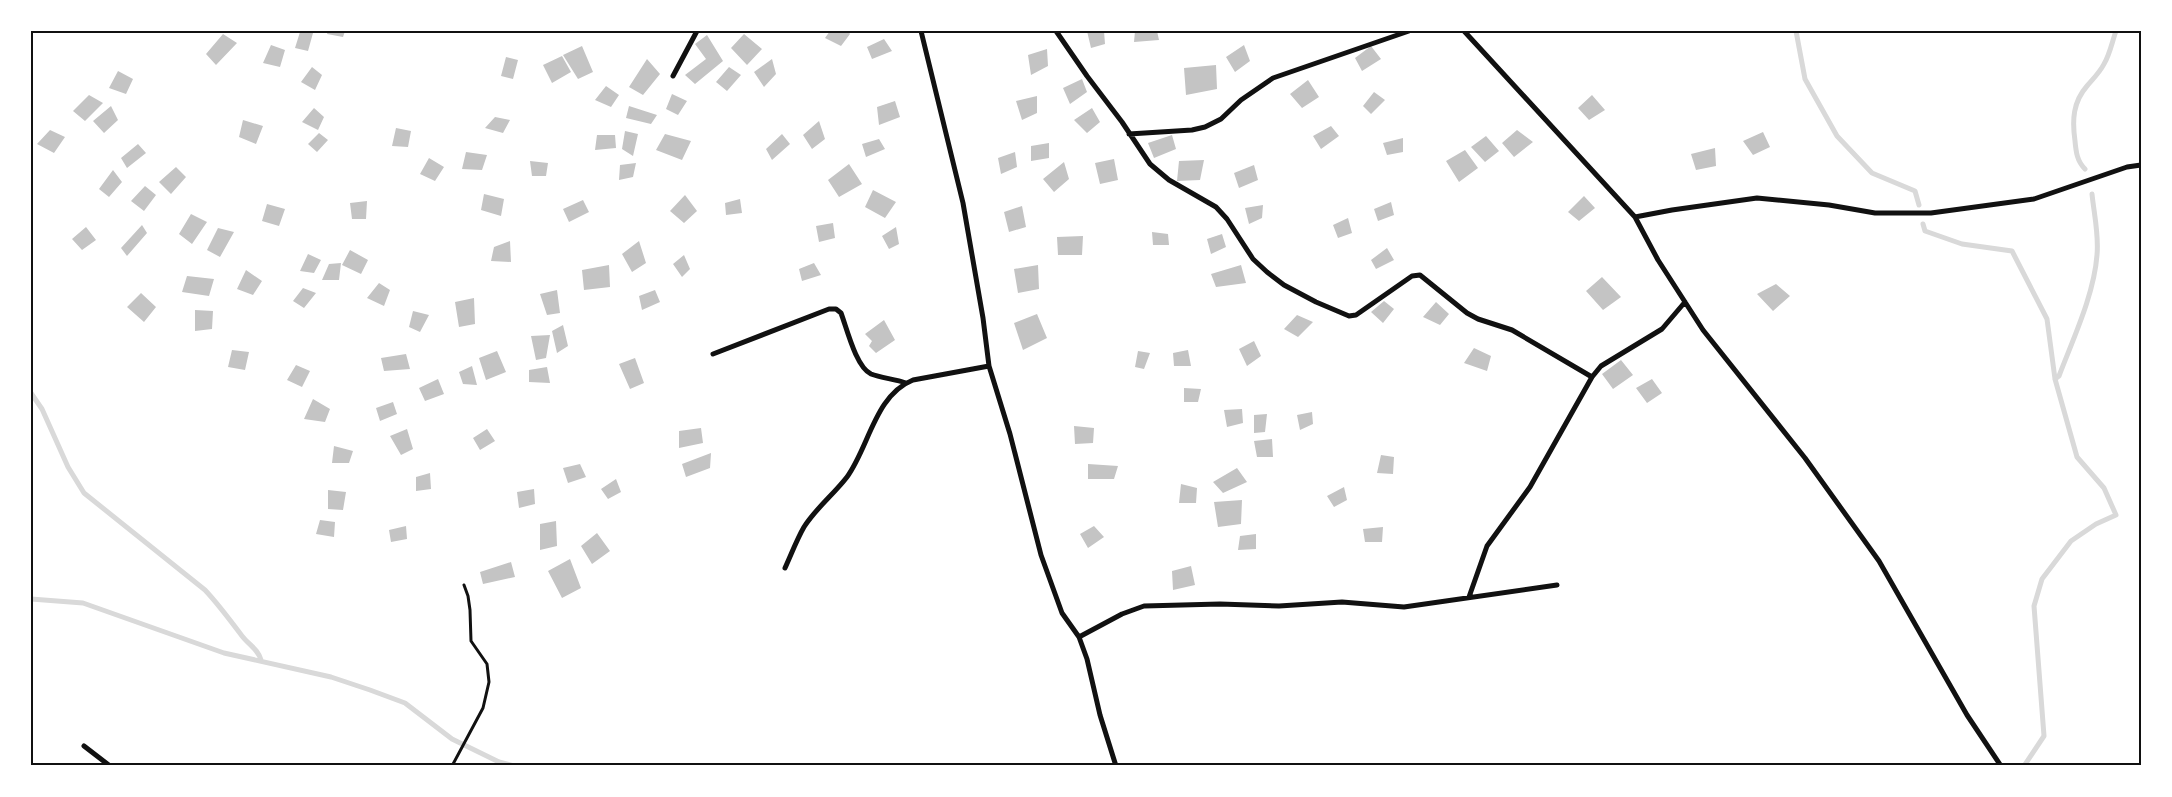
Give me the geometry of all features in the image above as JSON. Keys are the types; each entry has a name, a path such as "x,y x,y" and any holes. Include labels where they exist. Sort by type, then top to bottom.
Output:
{"street":[{"path":"673,76 697,31"},
{"path":"921,31 963,203 983,318 988,366 1010,434 1041,555 1062,613 1079,637 1087,659 1100,715 1116,766"},
{"path":"1056,31 1150,164 1169,180 1216,208 1227,219 1253,259 1284,285 1316,302 1349,316 1356,315 1412,276 1420,275 1467,313 1478,319 1512,330 1592,376"},
{"path":"1129,134 1192,130 1205,127 1221,119 1249,94 1273,78 1409,31"},
{"path":"1464,31 1635,218 1658,260 1703,330 1805,458 1879,561 1968,716 2001,766"},
{"path":"1635,218 1672,210 1756,198 1829,205 1875,213 1931,213 2034,198 2127,167 2141,166"},
{"path":"1469,598 1487,546 1530,487 1592,376 1601,366 1662,329 1685,302"},
{"path":"713,354 836,309 841,313 858,360 864,369 871,374 906,383 988,366"},
{"path":"785,568 804,527 846,478 857,461 881,411 893,394 906,383"},
{"path":"1079,637 1122,614 1144,606 1220,604 1279,606 1342,602 1404,607 1557,585"},
{"path":"84,746 110,766"}],"path":[{"path":"452,766 483,708 489,682 487,664 471,641 470,610 464,585"}],"building":[{"path":"328,31 345,31 343,37 327,34"},
{"path":"830,31 848,31 850,34 841,46 825,38"},
{"path":"1087,31 1104,31 1105,44 1091,48"},
{"path":"1135,31 1157,31 1159,40 1134,42"},
{"path":"300,32 313,33 308,51 295,48"},
{"path":"223,34 237,43 216,65 206,54"},
{"path":"744,34 762,49 747,65 731,48"},
{"path":"707,35 723,61 695,84 685,75 706,59 695,44"},
{"path":"884,39 892,51 872,59 867,47"},
{"path":"271,45 285,50 280,67 263,63"},
{"path":"1244,45 1250,61 1235,72 1226,57"},
{"path":"582,46 593,72 578,79 563,55"},
{"path":"1371,46 1381,59 1362,71 1355,58"},
{"path":"1047,49 1048,66 1031,75 1028,55"},
{"path":"562,56 571,72 552,83 543,65"},
{"path":"506,57 518,60 513,79 501,76"},
{"path":"647,59 660,74 643,95 629,87"},
{"path":"772,59 776,74 764,87 754,72"},
{"path":"1216,65 1217,89 1186,95 1184,68"},
{"path":"312,67 322,75 315,90 301,82"},
{"path":"729,67 741,75 727,91 716,82"},
{"path":"118,71 133,79 126,94 109,88"},
{"path":"1082,79 1087,92 1070,104 1063,88"},
{"path":"1308,80 1319,97 1302,108 1290,94"},
{"path":"606,86 619,95 611,107 595,100"},
{"path":"1374,92 1385,100 1371,114 1363,106"},
{"path":"672,94 687,101 678,115 666,109"},
{"path":"89,95 103,103 85,121 73,111"},
{"path":"1592,95 1605,110 1589,120 1578,108"},
{"path":"1037,96 1037,113 1022,120 1016,101"},
{"path":"895,101 900,117 879,125 877,107"},
{"path":"111,106 118,120 104,133 93,121"},
{"path":"629,106 657,115 651,124 626,118"},
{"path":"314,108 324,117 318,130 302,122"},
{"path":"1092,108 1100,122 1087,133 1074,120"},
{"path":"495,117 510,120 503,133 485,128"},
{"path":"243,120 263,126 256,144 239,137"},
{"path":"819,121 825,139 812,149 803,135"},
{"path":"1331,126 1339,136 1321,149 1313,136"},
{"path":"396,128 411,131 408,147 392,146"},
{"path":"50,130 65,137 54,153 37,144"},
{"path":"1517,130 1533,142 1514,157 1502,143"},
{"path":"625,131 638,134 633,156 622,149"},
{"path":"1763,132 1770,147 1753,155 1743,141"},
{"path":"319,133 328,140 317,152 308,144"},
{"path":"665,134 691,141 682,160 656,150"},
{"path":"782,134 790,144 772,160 766,149"},
{"path":"597,135 615,135 616,148 595,150"},
{"path":"1172,135 1176,149 1154,158 1148,143"},
{"path":"1486,136 1499,151 1485,162 1471,147"},
{"path":"1403,138 1403,152 1387,155 1383,143"},
{"path":"879,139 885,149 866,157 862,144"},
{"path":"1049,143 1049,158 1031,161 1031,146"},
{"path":"138,144 146,153 127,168 121,158"},
{"path":"1715,148 1716,166 1696,170 1691,154"},
{"path":"1465,150 1478,168 1459,182 1446,161"},
{"path":"466,152 487,155 482,170 462,169"},
{"path":"1015,152 1017,167 1001,174 998,158"},
{"path":"429,158 444,167 435,181 420,174"},
{"path":"1114,159 1118,180 1100,184 1095,163"},
{"path":"1204,160 1200,180 1177,181 1179,161"},
{"path":"530,161 548,163 546,176 532,176"},
{"path":"1064,162 1069,179 1054,192 1043,179"},
{"path":"636,163 633,177 619,180 620,165"},
{"path":"849,164 862,184 839,197 828,180"},
{"path":"1254,165 1258,180 1239,188 1234,173"},
{"path":"176,167 186,177 171,194 159,182"},
{"path":"113,170 122,182 109,197 99,189"},
{"path":"145,186 156,195 144,211 131,201"},
{"path":"873,190 896,202 885,218 865,207"},
{"path":"484,194 504,199 501,216 481,210"},
{"path":"685,195 697,211 684,223 670,211"},
{"path":"1584,196 1595,208 1579,221 1568,212"},
{"path":"740,199 742,213 726,215 725,203"},
{"path":"583,200 589,212 569,222 563,209"},
{"path":"367,201 366,219 352,219 350,203"},
{"path":"1391,202 1394,215 1378,221 1374,209"},
{"path":"267,204 285,209 279,226 262,221"},
{"path":"1263,205 1262,218 1249,224 1245,208"},
{"path":"1022,206 1026,227 1009,232 1004,212"},
{"path":"191,214 207,222 192,244 179,234"},
{"path":"1348,218 1352,233 1338,238 1333,225"},
{"path":"833,223 835,238 819,242 816,226"},
{"path":"142,225 147,233 127,256 121,248"},
{"path":"86,227 96,240 82,250 72,239"},
{"path":"896,227 899,244 889,249 882,236"},
{"path":"218,228 234,232 220,257 207,250"},
{"path":"1152,232 1168,234 1169,245 1153,245"},
{"path":"1222,234 1226,247 1211,254 1207,239"},
{"path":"1083,236 1082,255 1058,255 1057,237"},
{"path":"510,241 511,262 491,261 494,247"},
{"path":"639,241 646,263 632,272 622,254"},
{"path":"1387,248 1394,260 1376,269 1371,260"},
{"path":"350,250 368,260 361,274 342,265"},
{"path":"308,254 321,260 314,273 300,271"},
{"path":"684,255 690,269 682,277 673,264"},
{"path":"341,263 339,280 322,280 329,264"},
{"path":"814,263 821,275 802,281 799,269"},
{"path":"609,265 610,287 584,290 582,270"},
{"path":"1038,265 1039,289 1018,293 1014,269"},
{"path":"1241,265 1246,283 1216,287 1211,274"},
{"path":"246,270 262,281 253,295 237,289"},
{"path":"187,276 214,279 209,296 182,292"},
{"path":"1602,277 1621,297 1603,310 1586,291"},
{"path":"379,283 390,290 384,306 367,298"},
{"path":"1776,284 1790,296 1773,311 1757,294"},
{"path":"303,288 316,293 304,308 293,301"},
{"path":"557,290 560,313 547,315 540,294"},
{"path":"655,290 660,302 642,310 639,296"},
{"path":"141,293 156,307 144,322 127,307"},
{"path":"474,298 475,324 459,327 455,302"},
{"path":"1384,301 1394,309 1383,323 1371,312"},
{"path":"1436,302 1449,314 1440,325 1423,317"},
{"path":"195,310 213,311 212,329 195,331"},
{"path":"413,311 429,315 420,332 409,327"},
{"path":"1037,314 1047,338 1023,350 1014,323"},
{"path":"1297,315 1313,322 1298,337 1284,329"},
{"path":"884,320 895,340 876,353 869,346 872,341 865,334"},
{"path":"563,325 568,346 557,353 552,331"},
{"path":"550,335 546,358 536,360 531,336"},
{"path":"1254,341 1261,356 1247,366 1239,349"},
{"path":"1474,348 1491,356 1487,371 1464,363"},
{"path":"232,350 249,352 245,370 228,367"},
{"path":"1188,350 1191,366 1174,366 1173,353"},
{"path":"497,351 506,372 486,380 479,358"},
{"path":"1138,351 1150,353 1144,369 1135,367"},
{"path":"406,354 410,369 384,371 381,358"},
{"path":"635,358 644,383 630,389 619,364"},
{"path":"1621,360 1633,375 1613,389 1602,374"},
{"path":"296,365 310,371 302,387 287,380"},
{"path":"472,366 477,385 463,384 459,372"},
{"path":"547,367 550,383 529,382 529,370"},
{"path":"438,379 444,394 425,401 419,388"},
{"path":"1652,379 1662,393 1647,403 1636,388"},
{"path":"1184,388 1201,389 1198,402 1184,402"},
{"path":"313,399 330,409 325,422 304,419"},
{"path":"393,402 397,414 380,421 376,408"},
{"path":"1242,409 1243,423 1227,427 1224,410"},
{"path":"1312,412 1313,424 1300,430 1297,415"},
{"path":"1267,414 1265,432 1254,433 1254,415"},
{"path":"1074,426 1094,428 1093,443 1075,444"},
{"path":"701,428 703,443 679,448 679,431"},
{"path":"407,429 413,449 401,455 390,436"},
{"path":"487,429 495,441 480,450 473,438"},
{"path":"1272,439 1273,457 1257,457 1254,441"},
{"path":"334,446 353,451 349,463 332,463"},
{"path":"711,453 710,468 686,477 682,464"},
{"path":"1381,455 1394,457 1393,474 1377,473"},
{"path":"580,464 586,477 568,483 563,468"},
{"path":"1088,464 1118,466 1114,479 1088,479"},
{"path":"1237,468 1247,482 1223,493 1213,482"},
{"path":"430,473 431,489 416,491 416,477"},
{"path":"616,479 621,492 608,499 601,489"},
{"path":"1181,484 1197,488 1196,503 1179,503"},
{"path":"1344,487 1347,500 1334,507 1327,496"},
{"path":"534,489 535,504 519,508 517,492"},
{"path":"328,490 346,492 343,510 328,509"},
{"path":"1242,500 1241,524 1218,527 1214,502"},
{"path":"320,520 335,522 334,537 316,534"},
{"path":"556,521 557,546 540,550 540,524"},
{"path":"406,526 407,539 391,542 389,530"},
{"path":"1094,526 1104,537 1088,548 1080,534"},
{"path":"1383,527 1382,542 1365,542 1363,529"},
{"path":"597,533 610,551 592,564 581,546"},
{"path":"1256,534 1256,549 1238,550 1240,536"},
{"path":"570,559 581,588 562,598 548,571"},
{"path":"511,562 515,577 483,584 480,572"},
{"path":"1191,566 1195,585 1173,590 1172,571"}],"waterway":[{"path":"1796,31 1805,79 1837,136 1872,173 1915,191 1919,205"},
{"path":"2085,169 2076,153 2074,126 2076,105 2082,92 2106,60 2116,31"},
{"path":"2055,379 2059,376 2092,286 2097,255 2096,224 2092,194"},
{"path":"1923,224 1925,231 1962,244 2012,251 2047,319 2055,379 2077,457 2104,488 2116,515 2096,524 2071,541 2042,579 2034,606 2044,736 2024,766"},
{"path":"31,393 42,409 68,467 84,493 205,590 242,636 256,650 261,660"},
{"path":"31,599 83,603 224,653 331,677 370,690 405,703 452,739 499,762 514,766"}]}
